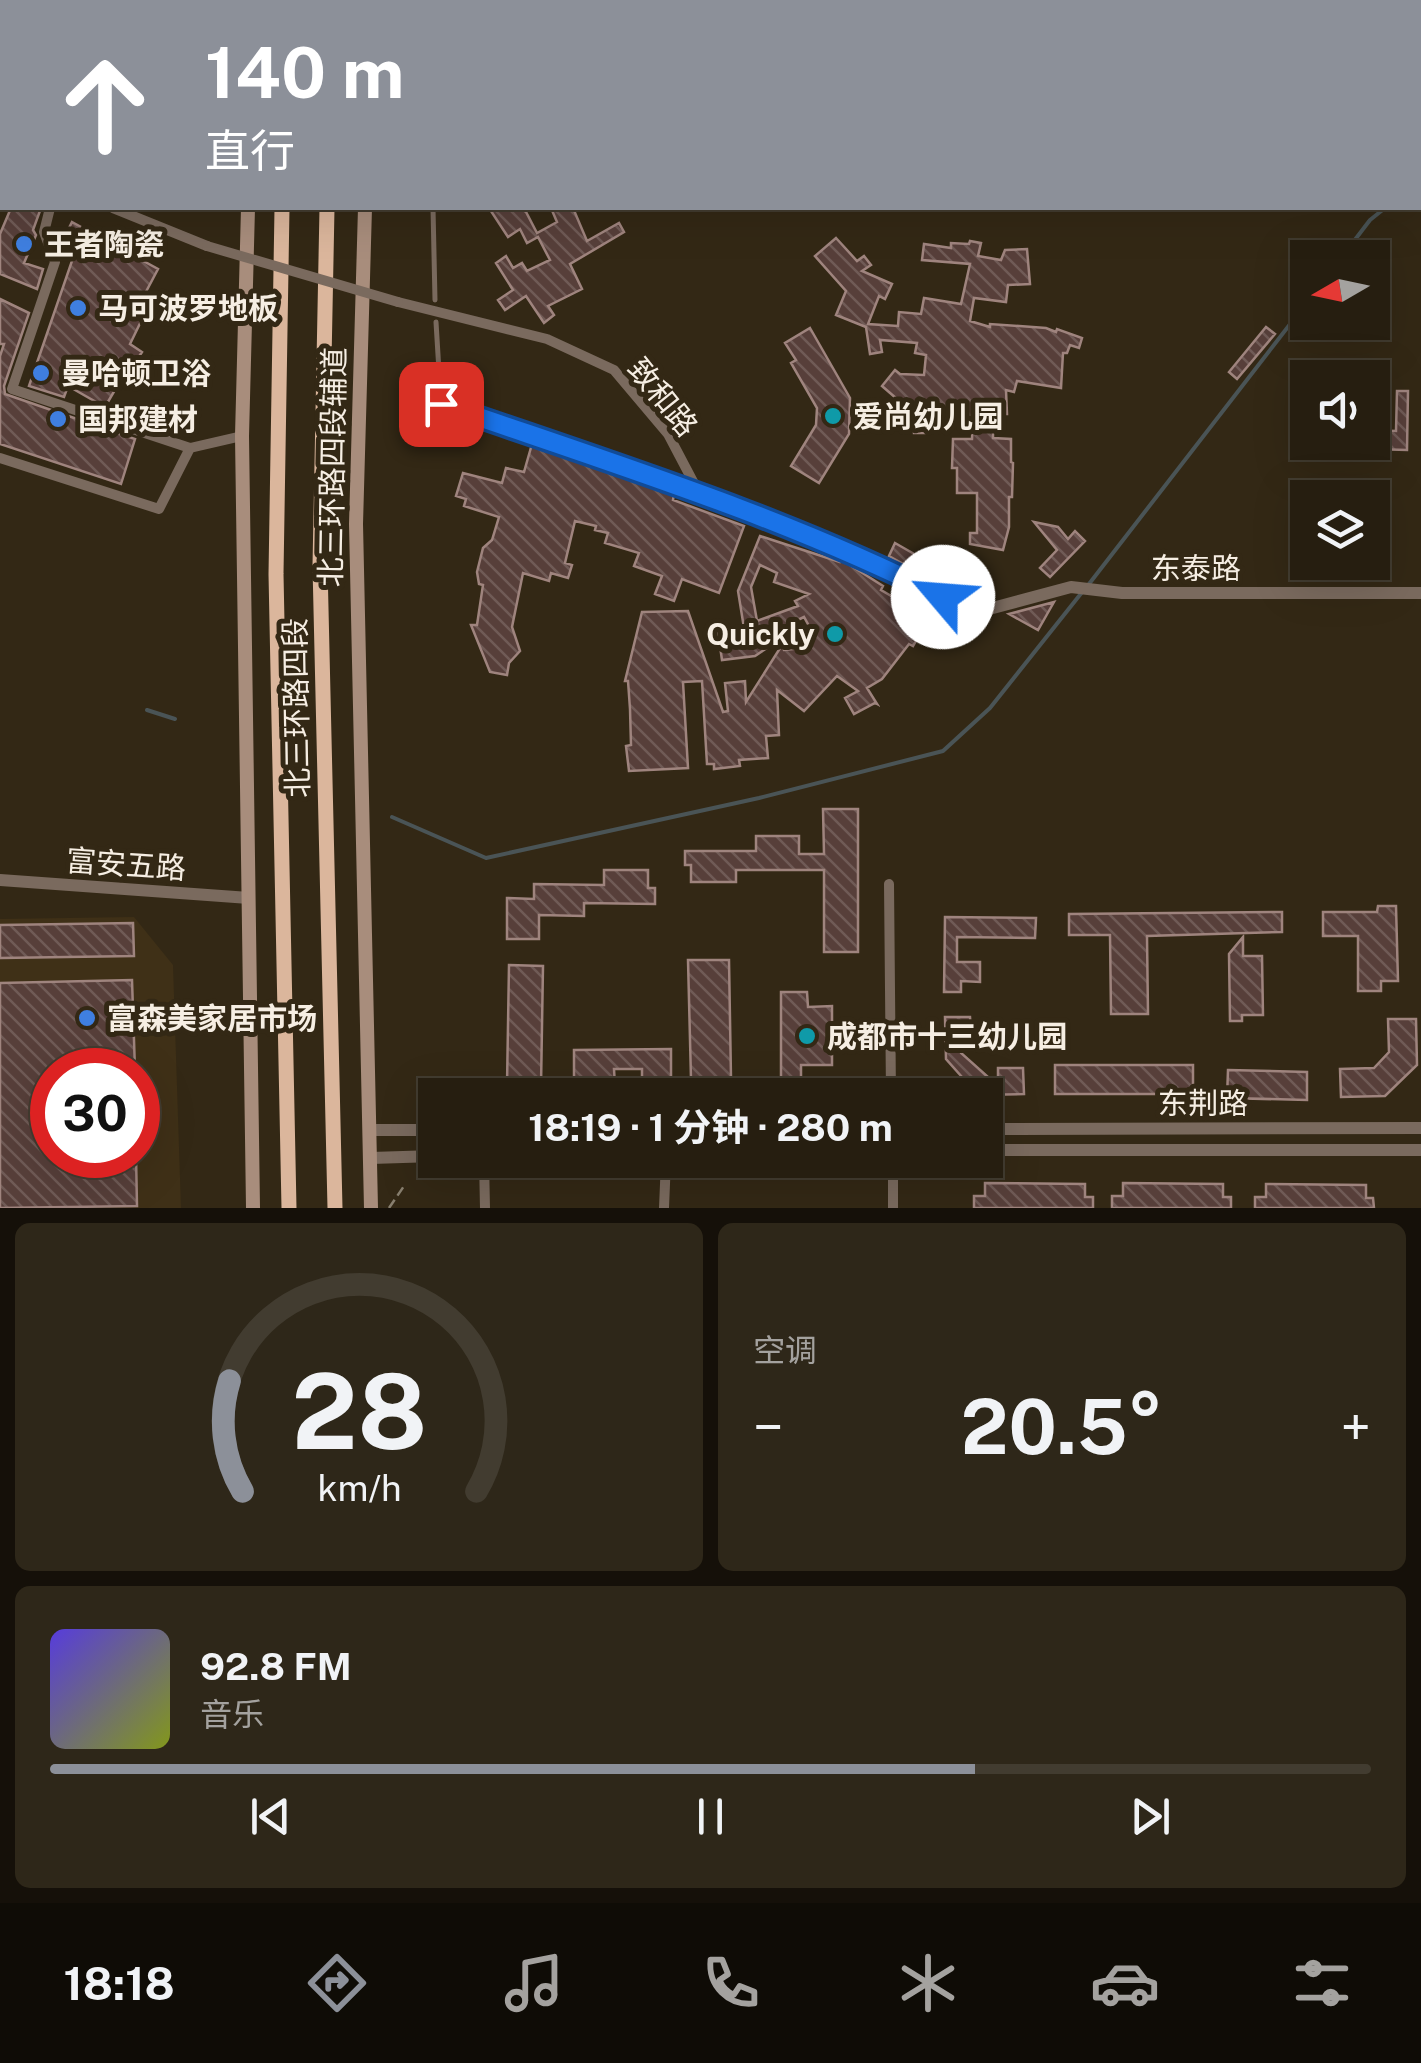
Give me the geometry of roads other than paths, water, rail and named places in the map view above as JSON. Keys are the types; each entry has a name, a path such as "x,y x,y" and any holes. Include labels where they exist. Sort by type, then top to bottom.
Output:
{"highway":[{"name":"北三环路四段","path":"282,210 276,574 287,1208"},
{"name":"北三环路四段","path":"327,210 320,566 335,1208"}],"main road":[{"path":"248,210 242,436 253,1208"},
{"name":"北三环路四段辅道","path":"365,210 356,524 371,1208"}],"street":[{"path":"50,210 44,232 55,262 12,390 190,448 242,436"},
{"name":"致和路","path":"118,210 207,246 398,302 547,340 614,370 668,434 698,491"},
{"path":"0,458 159,509 190,448"},
{"path":"698,491 881,566 974,613"},
{"name":"东泰路","path":"974,613 1071,587 1421,593"},
{"name":"富安五路","path":"0,880 249,898"},
{"path":"890,884 891,1078"},
{"name":"东荆路","path":"1003,1129 1421,1128"},
{"path":"370,1130 418,1130"},
{"name":"东荆路","path":"1003,1150 1421,1150"},
{"path":"371,1158 418,1157"},
{"path":"484,1178 485,1208"},
{"path":"664,1208 665,1178"},
{"path":"893,1178 893,1208"}],"lane":[{"path":"432,210 434,300"},
{"path":"436,322 441,404 698,491"}],"waterway":[{"path":"1355,240 1382,210"},
{"path":"1089,584 1290,324"},
{"path":"392,817 486,858 759,798 943,751 990,708 1083,591"},
{"path":"147,710 175,719"}],"place":[{"name":"王者陶瓷","path":"24,244"},
{"name":"马可波罗地板","path":"78,308"},
{"name":"曼哈顿卫浴","path":"41,373"},
{"name":"爱尚幼儿园","path":"833,416"},
{"name":"国邦建材","path":"58,419"},
{"name":"Quickly","path":"835,634"},
{"name":"富森美家居市场","path":"87,1018"},
{"name":"成都市十三幼儿园","path":"807,1036"}]}
